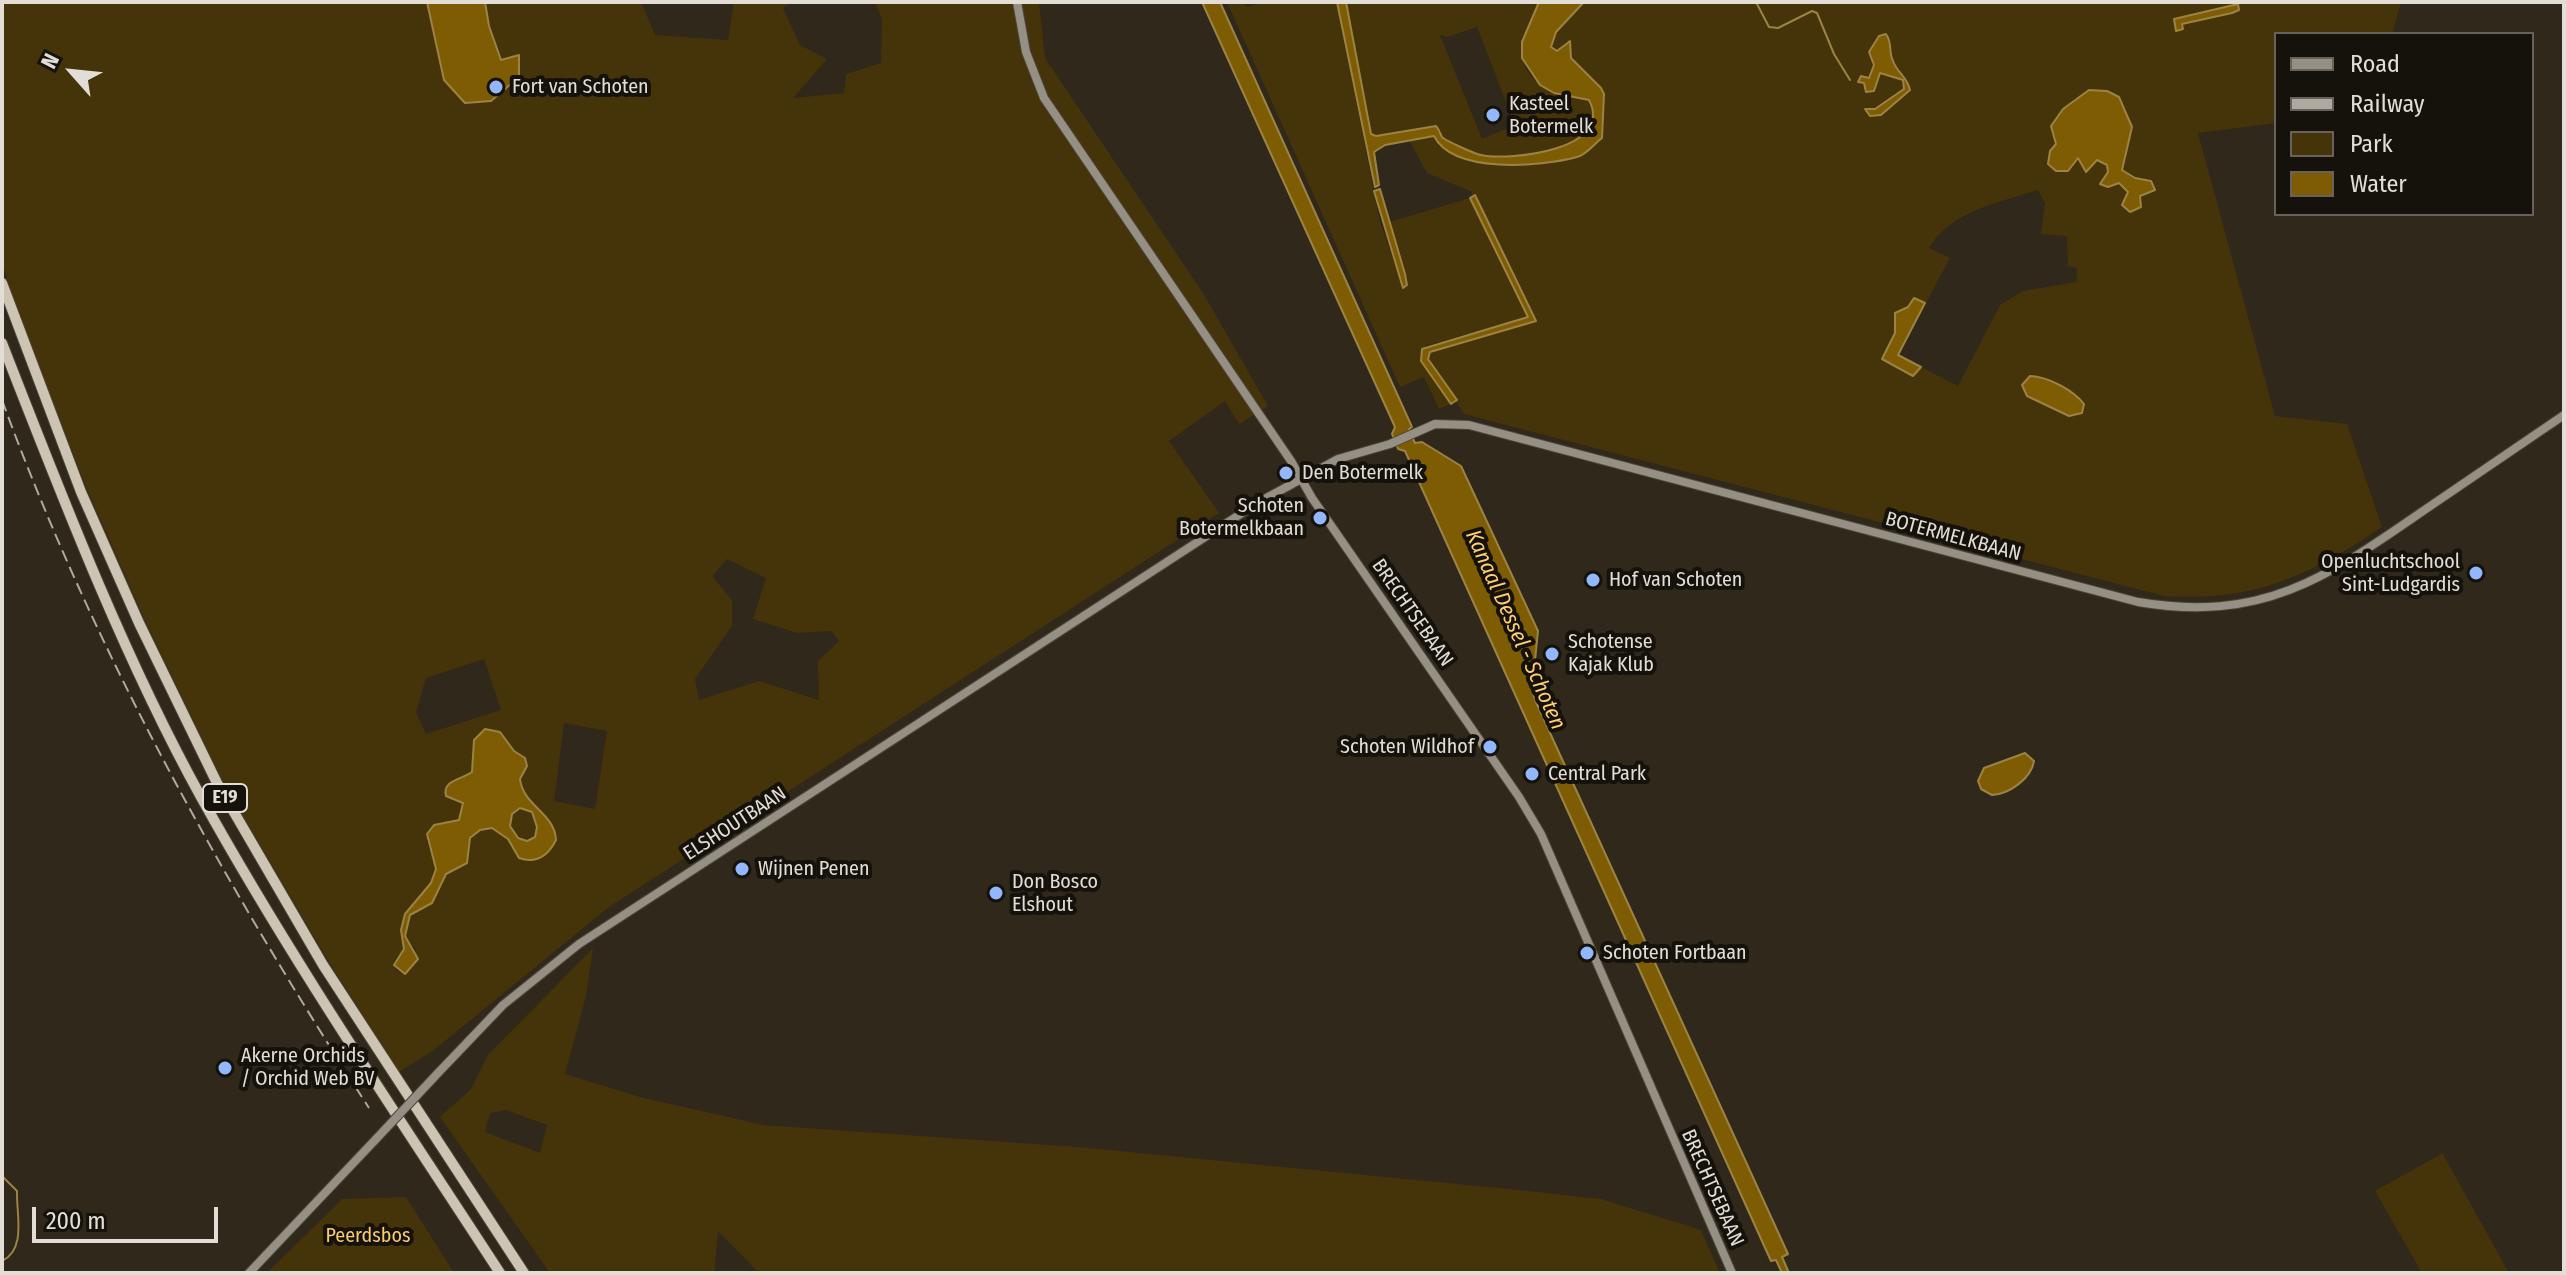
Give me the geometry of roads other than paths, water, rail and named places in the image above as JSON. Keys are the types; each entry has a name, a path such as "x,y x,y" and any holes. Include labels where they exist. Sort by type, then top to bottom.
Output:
{"highway":[{"name":"E19","path":"2,283 81,492 139,623 217,783 323,965 524,1273"},
{"name":"E19","path":"2,343 62,496 121,631 200,795 306,976 500,1273"}],"main road":[{"name":"BRECHTSEBAAN","path":"1017,2 1026,52 1044,98 1519,797 1541,834 1732,1273"},
{"name":"BOTERMELKBAAN","path":"1300,478 1338,459 1392,443 1441,423 1469,425 2138,602 2187,608 2255,601 2315,581 2564,415"},
{"name":"ELSHOUTBAAN","path":"249,1273 515,994 579,944 1300,478"}],"water":[{"path":"427,2 485,2 489,26 501,60 519,55 519,77 491,101 465,103 444,80"},
{"name":"Kanaal Dessel - Schoten","path":"1202,2 1220,2 1412,427 1409,429 1415,443 1422,442 1461,466 1538,631 1532,690 1535,700 1788,1254 1782,1257 1789,1273 1782,1273 1776,1260 1771,1261 1405,451 1398,449 1392,434 1395,427"},
{"path":"1337,2 1346,2 1371,134 1376,136 1436,126 1448,141 1478,154 1514,156 1556,148 1574,141 1587,131 1593,117 1589,100 1554,93 1540,85 1522,58 1522,42 1539,2 1584,2 1556,32 1551,47 1557,51 1570,41 1571,58 1601,88 1604,94 1602,138 1577,157 1521,165 1478,162 1459,157 1444,148 1434,136 1385,145 1374,152 1379,185 1375,187"},
{"path":"2238,4 2239,10 2182,24 2183,29 2176,31 2174,19"},
{"path":"1886,34 1895,65 1910,90 1881,115 1870,116 1865,109 1875,109 1904,89 1903,80 1880,73 1874,91 1866,92 1864,83 1858,82 1861,76 1869,78 1874,65 1869,52 1879,36"},
{"path":"2089,90 2107,91 2119,97 2132,127 2122,170 2135,178 2151,181 2155,190 2140,196 2141,207 2130,212 2122,205 2128,192 2119,183 2108,187 2100,184 2108,172 2107,165 2097,160 2086,172 2078,158 2068,171 2056,171 2048,164 2050,151 2056,144 2051,126 2063,109"},
{"path":"1380,189 1405,274 1407,285 1403,288 1374,191"},
{"path":"1475,195 1536,321 1430,352 1428,359 1457,400 1451,404 1421,361 1422,349 1528,317 1470,198"},
{"path":"1914,298 1925,303 1898,355 1921,367 1913,376 1882,359 1895,333 1895,313 1908,307"},
{"path":"2030,376 2053,382 2074,394 2084,404 2082,413 2069,416 2027,396 2022,385"},
{"path":"485,729 500,732 514,751 525,758 527,766 520,779 522,788 550,823 556,840 546,854 531,860 519,858 508,839 492,828 480,830 470,838 467,863 446,874 432,903 410,915 405,936 418,959 405,974 394,965 404,949 401,930 405,914 431,883 436,869 427,834 434,825 459,820 463,803 446,796 446,791 450,783 472,772 474,740","holes":["520,808 532,812 537,827 535,837 527,841 518,838 510,826 512,814"]},
{"path":"2025,753 2034,761 2029,774 2018,784 1992,795 1981,789 1978,781 1984,768"}],"waterway":[{"path":"1756,2 1769,27 1778,28 1812,11 1817,13 1834,54 1850,80"},
{"path":"2,1176 17,1191 18,1230 15,1248 2,1261"}],"railway":[{"path":"2,400 38,494 78,585 166,764 263,938 369,1108"}],"place":[{"name":"Fort van Schoten","path":"496,87"},
{"name":"Kasteel Botermelk","path":"1493,115"},
{"name":"Den Botermelk","path":"1286,473"},
{"name":"Schoten Botermelkbaan","path":"1320,518"},
{"name":"Openluchtschool Sint-Ludgardis","path":"2476,573"},
{"name":"Hof van Schoten","path":"1593,580"},
{"name":"Schotense Kajak Klub","path":"1552,654"},
{"name":"Schoten Wildhof","path":"1490,747"},
{"name":"Central Park","path":"1532,774"},
{"name":"Wijnen Penen","path":"742,869"},
{"name":"Don Bosco Elshout","path":"996,893"},
{"name":"Schoten Fortbaan","path":"1587,953"},
{"name":"Akerne Orchids / Orchid Web BV","path":"225,1068"}],"park label":[{"name":"Peerdsbos","path":"368,1236"}]}
